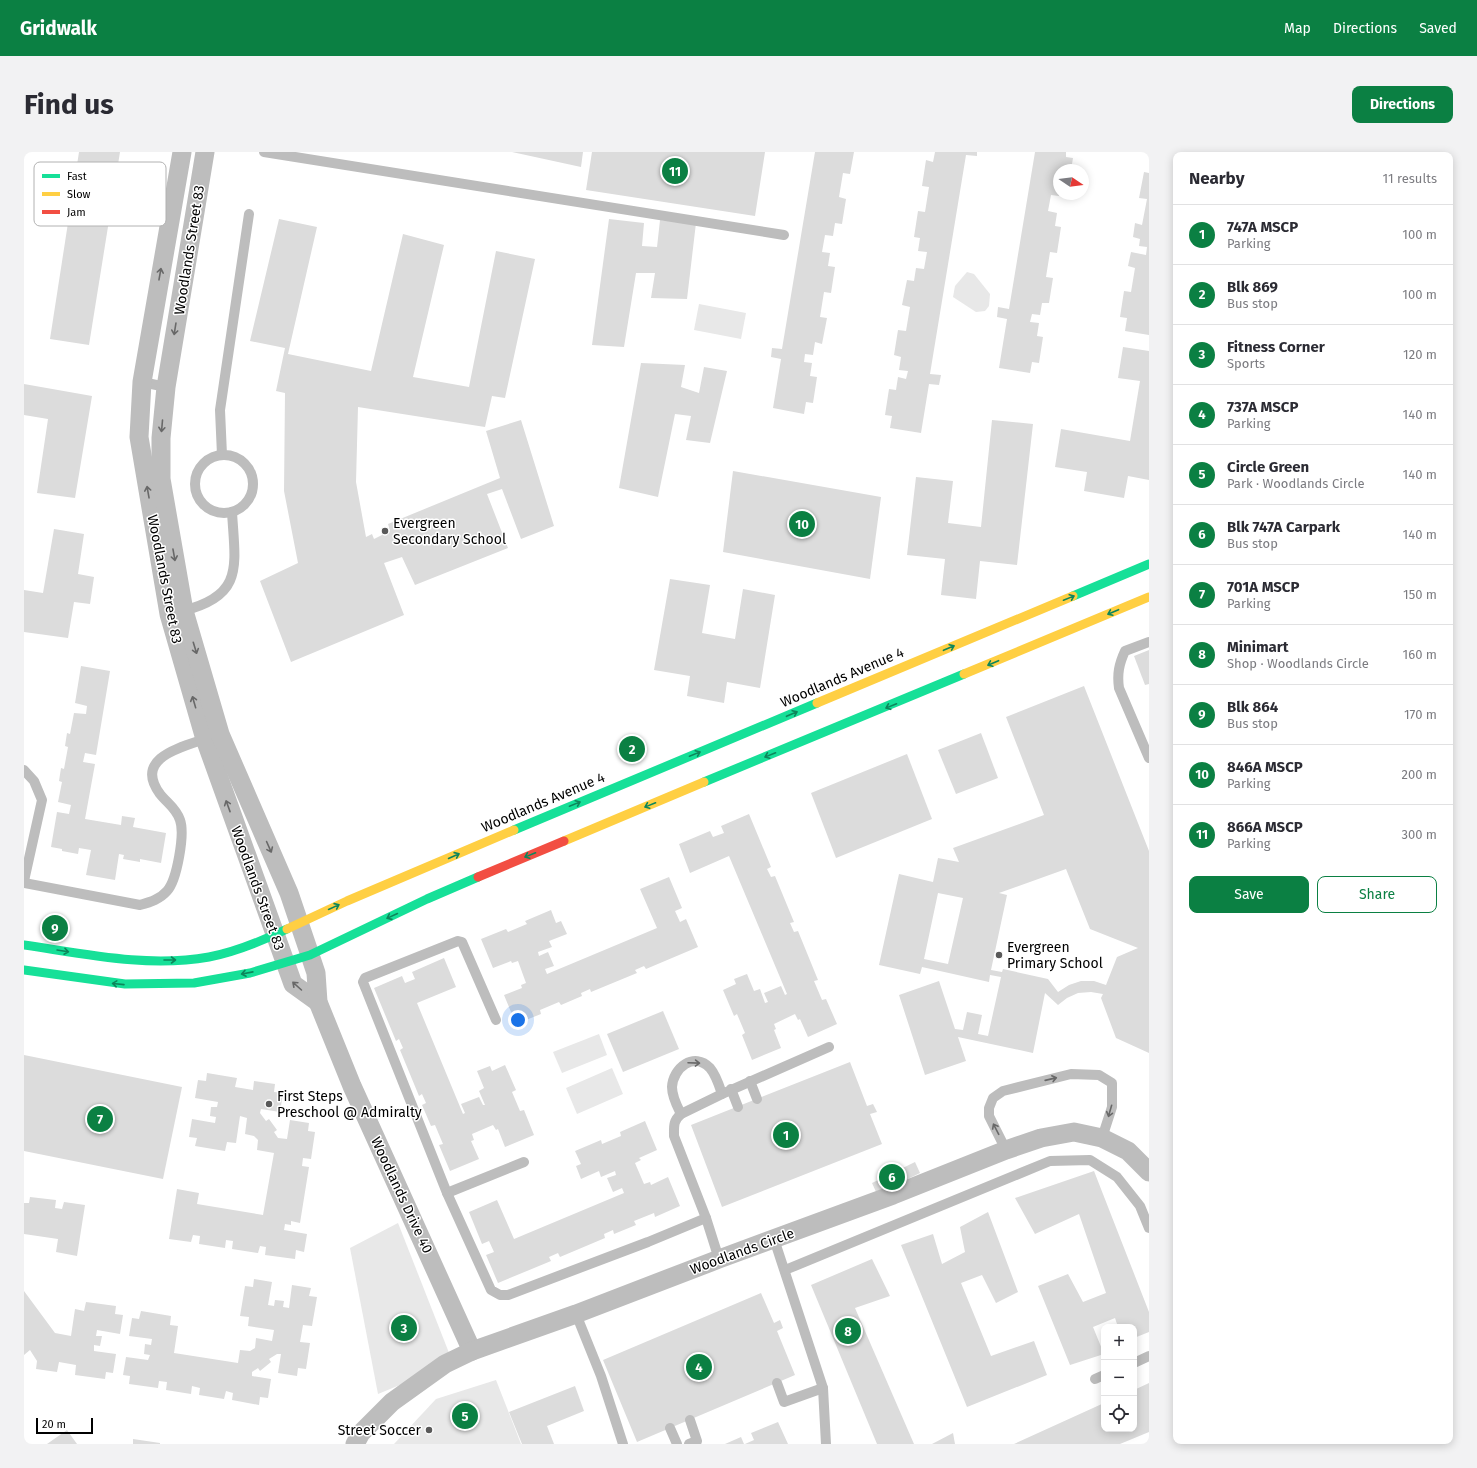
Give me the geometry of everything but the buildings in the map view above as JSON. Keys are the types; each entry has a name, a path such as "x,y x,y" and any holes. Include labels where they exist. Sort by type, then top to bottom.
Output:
{"main road":[{"name":"Woodlands Avenue 4","path":"24,945 125,960 186,960 210,957 243,948 347,901 538,819 1149,564"},
{"path":"24,970 125,984 194,983 250,973 310,955 427,900 523,858 1149,597"}],"street":[{"name":"Woodlands Street 83","path":"182,152 142,382 139,437 176,612 212,737 293,984 318,1002"},
{"name":"Woodlands Street 83","path":"176,612 161,480 161,438 166,387 205,152"},
{"name":"Woodlands Street 83","path":"212,737 289,893 299,924"},
{"name":"Woodlands Drive 40","path":"299,924 316,973 318,1002 352,1086 472,1351"},
{"name":"Woodlands Circle","path":"354,1444 361,1433 392,1402 446,1364 472,1351 576,1314 1041,1138 1074,1132 1102,1138 1128,1151 1149,1172"}],"lane":[{"path":"264,152 784,235"},
{"path":"222,455 220,410 249,214"},
{"path":"142,382 166,387"},
{"path":"222,455 231,456 240,460 251,475 251,493 244,504 232,512 223,513 213,511 198,499 195,489 195,480 204,463 222,455"},
{"path":"176,612 215,598 223,593 229,584 236,566 232,512"},
{"path":"1149,642 1125,651 1117,676 1120,688 1149,758"},
{"path":"24,770 34,781 42,800 24,882 140,905 159,899 168,890 172,882 182,832 181,822 177,812 163,799 154,784 152,775 154,766 165,754 212,737"},
{"path":"496,1020 462,942 458,941 373,975 366,978 363,982 447,1193 491,1290 500,1295 508,1295 648,1242 706,1218"},
{"path":"719,1259 706,1218 674,1136 674,1125 676,1118 681,1114 750,1081 829,1047"},
{"path":"681,1114 672,1088 675,1074 685,1063 697,1062 711,1069 722,1094"},
{"path":"1006,1150 989,1116 989,1108 993,1098 1002,1091 1071,1074 1099,1075 1112,1083 1112,1107 1102,1138"},
{"path":"750,1081 757,1099"},
{"path":"731,1090 738,1107"},
{"path":"785,1270 1050,1161 1090,1160 1117,1177 1140,1206 1149,1228"},
{"path":"447,1193 524,1162"},
{"path":"774,1239 822,1388 826,1444"},
{"path":"576,1314 601,1376 623,1444"},
{"path":"1137,1362 1149,1356"},
{"path":"776,1383 784,1402 822,1388"},
{"path":"690,1420 693,1442"},
{"path":"670,1428 677,1444"}],"shaded area":[{"path":"967,272 974,274 990,294 989,306 985,311 976,312 953,297 955,286"},
{"path":"699,304 746,313 741,339 694,330"},
{"path":"599,1034 607,1055 562,1073 553,1052"},
{"path":"612,1068 623,1094 577,1114 566,1088"},
{"path":"398,1223 453,1363 378,1394 350,1248"},
{"path":"496,1380 521,1444 394,1444 436,1399"}],"traffic: fast":[{"path":"1073,596 1149,564"},
{"path":"704,782 964,674"},
{"path":"514,830 817,703"},
{"path":"24,970 125,984 194,983 250,973 310,955 427,899 478,877"},
{"path":"24,945 93,956 163,961 186,960 209,957 239,949 287,929"}],"traffic: slow":[{"path":"817,703 1073,596"},
{"path":"964,674 1149,597"},
{"path":"564,841 704,782"},
{"path":"287,929 347,901 514,830"}],"traffic: jam":[{"path":"478,877 564,841"}],"place":[{"name":"866A MSCP","path":"675,171"},
{"name":"846A MSCP","path":"802,524"},
{"name":"Evergreen Secondary School","path":"385,531"},
{"name":"Blk 869","path":"632,749"},
{"name":"Blk 864","path":"55,928"},
{"name":"Evergreen Primary School","path":"999,955"},
{"name":"First Steps Preschool @ Admiralty","path":"269,1104"},
{"name":"701A MSCP","path":"100,1119"},
{"name":"747A MSCP","path":"786,1135"},
{"name":"Blk 747A Carpark","path":"892,1177"},
{"name":"Fitness Corner","path":"404,1328"},
{"name":"Minimart","path":"848,1331"},
{"name":"737A MSCP","path":"699,1367"},
{"name":"Circle Green","path":"465,1416"},
{"name":"Street Soccer","path":"429,1430"}]}
